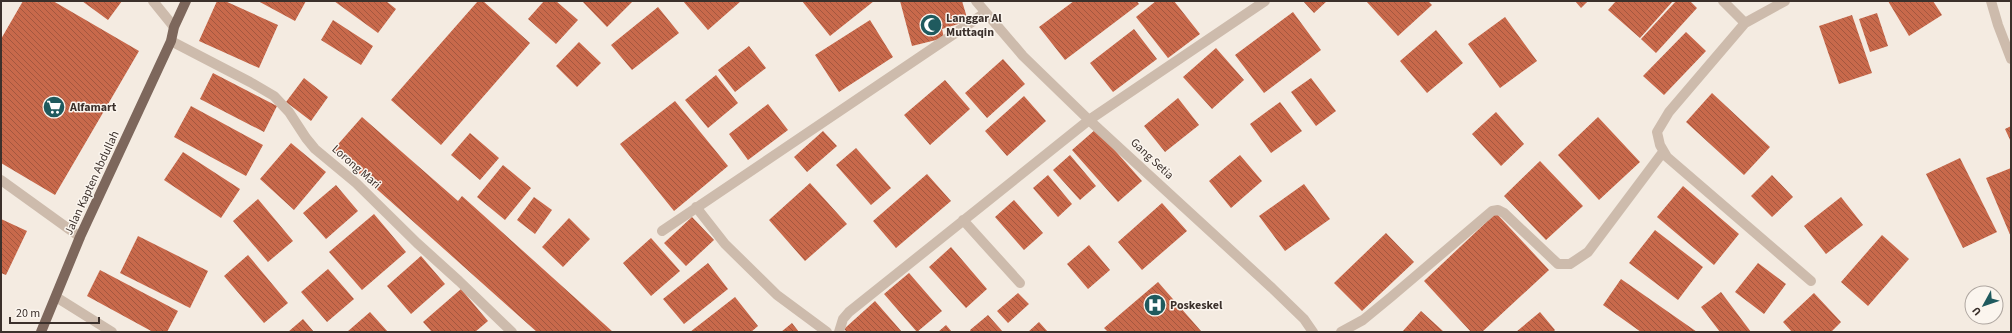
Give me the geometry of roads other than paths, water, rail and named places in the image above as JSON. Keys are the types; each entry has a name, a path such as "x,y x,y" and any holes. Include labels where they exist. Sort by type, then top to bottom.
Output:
{"main road":[{"name":"Jalan Kapten Abdullah","path":"41,332 80,237 172,41 174,27 186,1"}],"street":[{"path":"153,1 174,27"},
{"name":"Gang Setia","path":"976,1 1023,56 1089,120 1308,322 1314,332"},
{"path":"839,332 840,324 849,312 1089,120 1265,1"},
{"path":"1724,1 1745,23"},
{"path":"1785,1 1745,23 1662,121 1657,132 1663,152 1667,157 1811,281"},
{"path":"1991,1 1998,25 2011,59"},
{"path":"662,231 985,13"},
{"name":"Lorong Mari","path":"172,41 274,96 289,112 315,149 356,183 417,243 459,280 512,332"},
{"path":"1341,332 1362,320 1492,212 1498,210 1504,213 1558,264 1570,264 1588,252 1663,152"},
{"path":"1,180 80,237"},
{"path":"696,207 724,244 777,296 827,332"},
{"path":"963,220 1020,283"},
{"path":"56,297 112,332"}],"place":[{"name":"Langgar Al Muttaqin","path":"931,25"},
{"name":"Alfamart","path":"54,107"},
{"name":"Poskeskel","path":"1155,305"}]}
